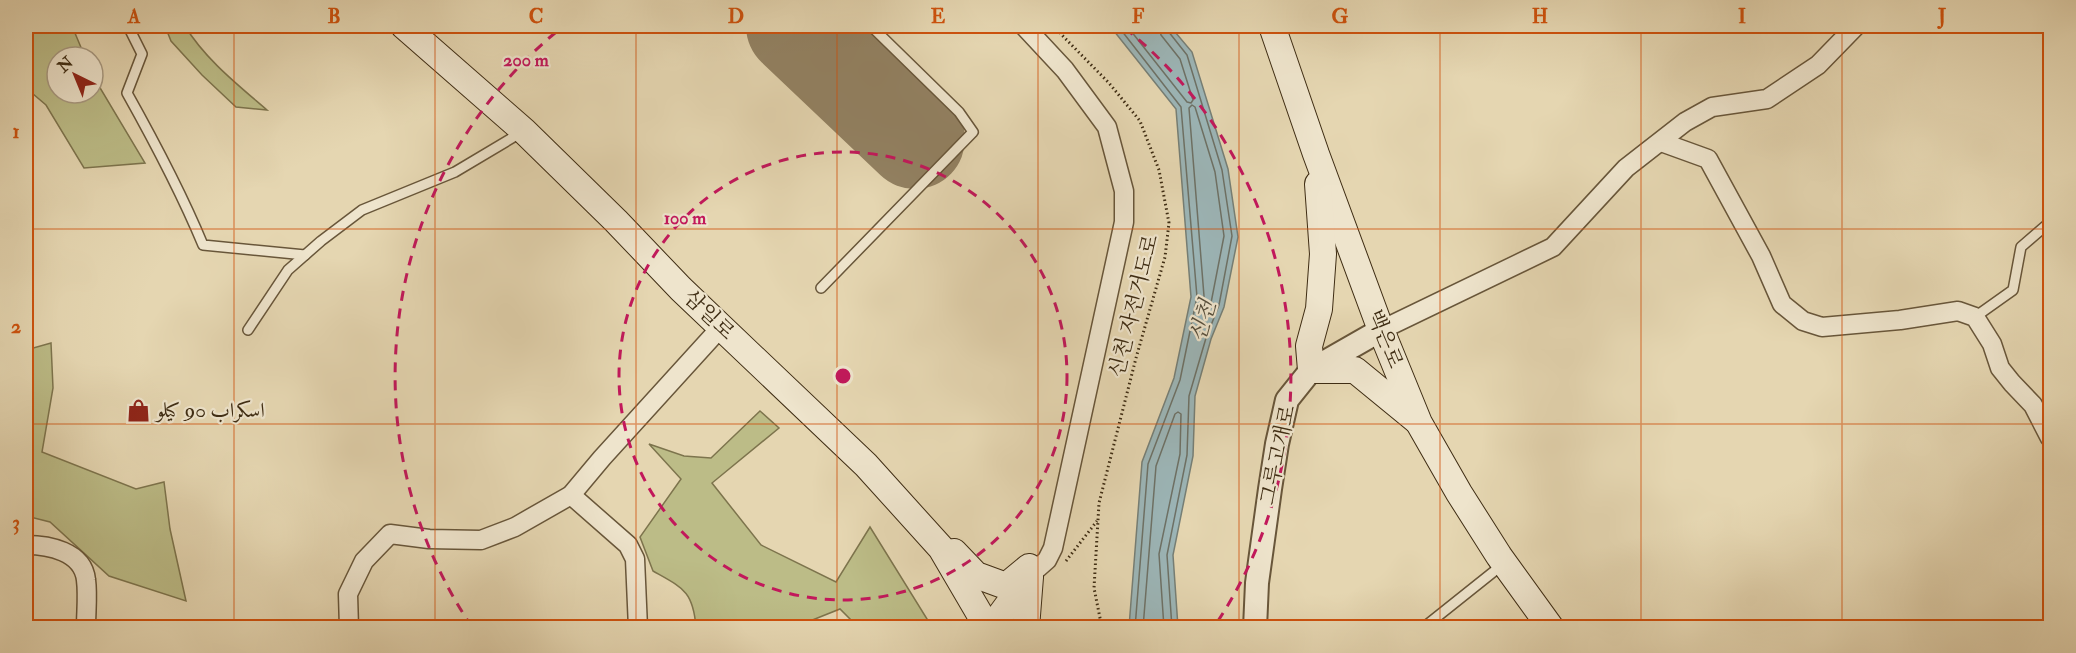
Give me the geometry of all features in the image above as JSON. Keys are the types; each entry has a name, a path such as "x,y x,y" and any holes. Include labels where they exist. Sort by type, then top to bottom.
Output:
{"main road":[{"name":"삼일로","path":"404,26 524,131 616,221 681,289 867,465 941,548 986,627"},
{"name":"백은로","path":"1272,26 1381,330 1419,423 1459,493 1504,563 1551,627"},
{"path":"1316,154 1323,254 1319,309 1309,346 1311,370 1355,370 1419,423"},
{"path":"914,518 958,556 976,575 1006,586 1029,571"},
{"path":"992,627 1029,571"},
{"path":"1026,627 1029,571"}],"street":[{"path":"1024,26 1065,70 1107,127 1124,190 1124,222 1053,548 1047,560 1029,571"},
{"path":"1381,330 1553,247 1626,168 1685,122 1712,107 1767,99 1818,65 1857,26"},
{"path":"1660,142 1708,159 1761,256 1782,304 1803,321 1822,327 1967,314 1992,344 2001,368 2033,405 2050,438"},
{"path":"349,627 348,594 364,561 390,534 429,539 482,540 515,526 571,495 722,326"},
{"name":"그루고개로","path":"1255,627 1257,583 1276,444 1287,400 1311,370 1381,330"},
{"path":"571,495 628,545 632,552 635,559 638,627"},
{"path":"33,545 57,548 77,561 86,577 86,627"}],"lane":[{"path":"128,26 142,54 127,93 185,201 203,245 305,255"},
{"path":"821,288 973,132 959,112 871,26"},
{"path":"248,330 288,270 362,210 455,172 524,131"},
{"path":"1967,314 2013,290 2021,247 2050,222"},
{"path":"1423,627 1504,563"}],"path":[{"name":"신천 자전거도로","path":"1053,26 1110,83 1140,121 1159,170 1169,223 1165,257 1099,503 1094,588 1102,627"},
{"path":"1060,569 1098,519"}],"green space":[{"path":"26,26 72,26 80,45 45,45 45,104 26,88"},
{"path":"165,26 185,26 202,50 267,110 236,107 171,41"},
{"path":"105,96 145,163 84,168 46,105 105,105"},
{"path":"51,343 53,388 42,452 136,489 164,482 170,529 186,601 109,576 50,522 26,516 26,350"},
{"path":"760,411 779,428 712,483 761,545 836,582 870,527 932,627 858,627 840,609 795,627 696,627 695,615 689,598 679,587 653,571 640,537 681,479 649,444 684,456 711,458"}],"water":[{"name":"신천","path":"1110,26 1170,26 1192,52 1228,169 1238,237 1224,307 1211,339 1195,396 1193,456 1173,555 1178,627 1129,627 1142,462 1174,378 1191,297 1176,109"}],"runway":[{"path":"796,26 915,139"}],"place":[{"name":"اسكراب 90 كيلو","path":"138,410"}]}
